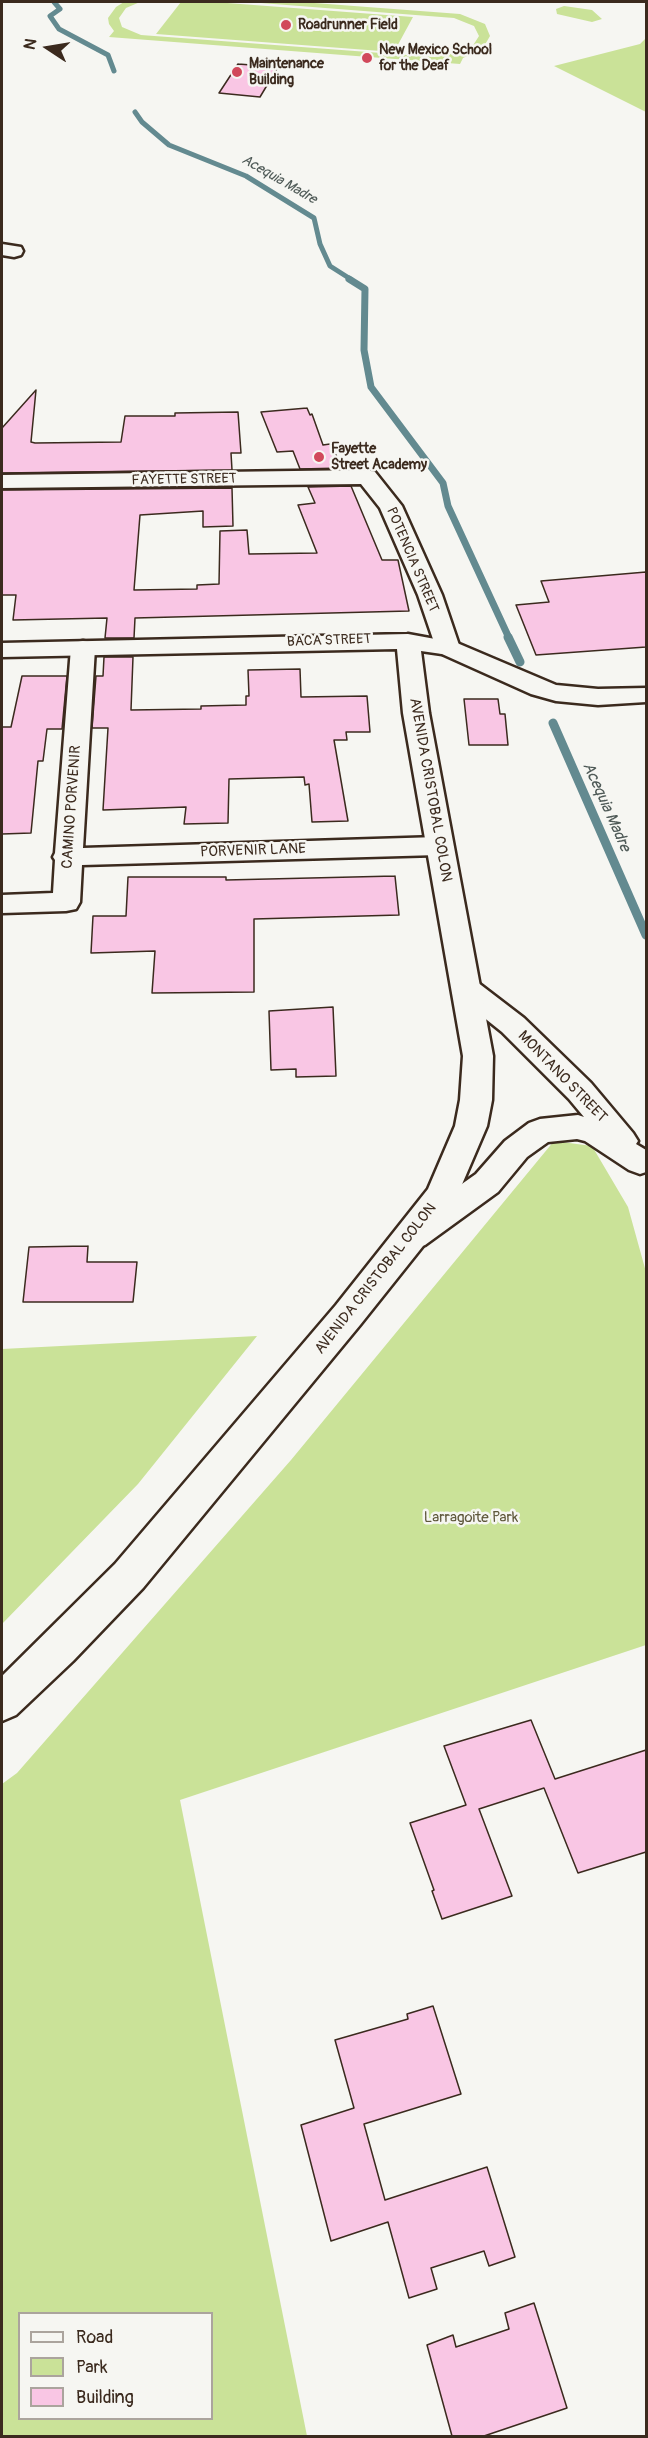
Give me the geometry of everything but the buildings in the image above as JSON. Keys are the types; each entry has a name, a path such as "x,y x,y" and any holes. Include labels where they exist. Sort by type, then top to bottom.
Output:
{"street":[{"name":"FAYETTE STREET","path":"2,482 367,477"},
{"name":"POTENCIA STREET","path":"367,477 391,506 430,595 448,648"},
{"name":"BACA STREET","path":"2,650 408,641 448,648 540,689 570,696 646,695"},
{"name":"AVENIDA CRISTOBAL COLON","path":"2,1702 59,1648 129,1576 411,1238 442,1194 471,1126 476,1100 478,1056 468,989 438,846 416,713 408,641"},
{"name":"CAMINO PORVENIR","path":"2,904 66,902 83,648"},
{"name":"PORVENIR LANE","path":"68,856 438,846"},
{"name":"MONTANO STREET","path":"468,989 513,1025 580,1091 643,1168"},
{"path":"411,1238 487,1183 516,1149 540,1131 578,1127 596,1133 643,1168"}],"green space":[{"path":"124,2 140,2 126,8 119,18 122,27 141,35 435,57 465,51 472,47 479,36 474,26 454,18 248,2 301,2 460,14 485,24 490,36 483,48 463,58 460,64 109,37 114,31 108,18 116,7"},
{"name":"Roadrunner Field","path":"181,2 214,2 413,17 394,52 156,34"},
{"path":"564,6 592,10 602,19 592,22 557,14 556,9"},
{"path":"646,38 646,112 554,66 640,44"},
{"name":"Larragoite Park","path":"554,1141 592,1146 628,1207 646,1272 646,1645 180,1800 307,2436 2,2436 2,1784 17,1773 291,1460"},
{"path":"257,1336 138,1484 2,1624 2,1349"}],"waterway":[{"name":"Acequia Madre","path":"54,2 60,9 50,16 59,29 108,55 114,71"},
{"name":"Acequia Madre","path":"135,112 142,122 169,145 246,176 314,218 320,244 330,266 352,280"},
{"name":"Acequia Madre","path":"349,279 365,289 364,350 371,387 443,483 448,506 509,638"},
{"name":"Acequia Madre","path":"508,637 520,662"},
{"name":"Acequia Madre","path":"553,723 646,935"}],"place":[{"name":"Roadrunner Field","path":"286,25"},
{"name":"New Mexico School for the Deaf","path":"367,58"},
{"name":"Maintenance Building","path":"237,72"},
{"name":"Fayette Street Academy","path":"319,457"}]}
